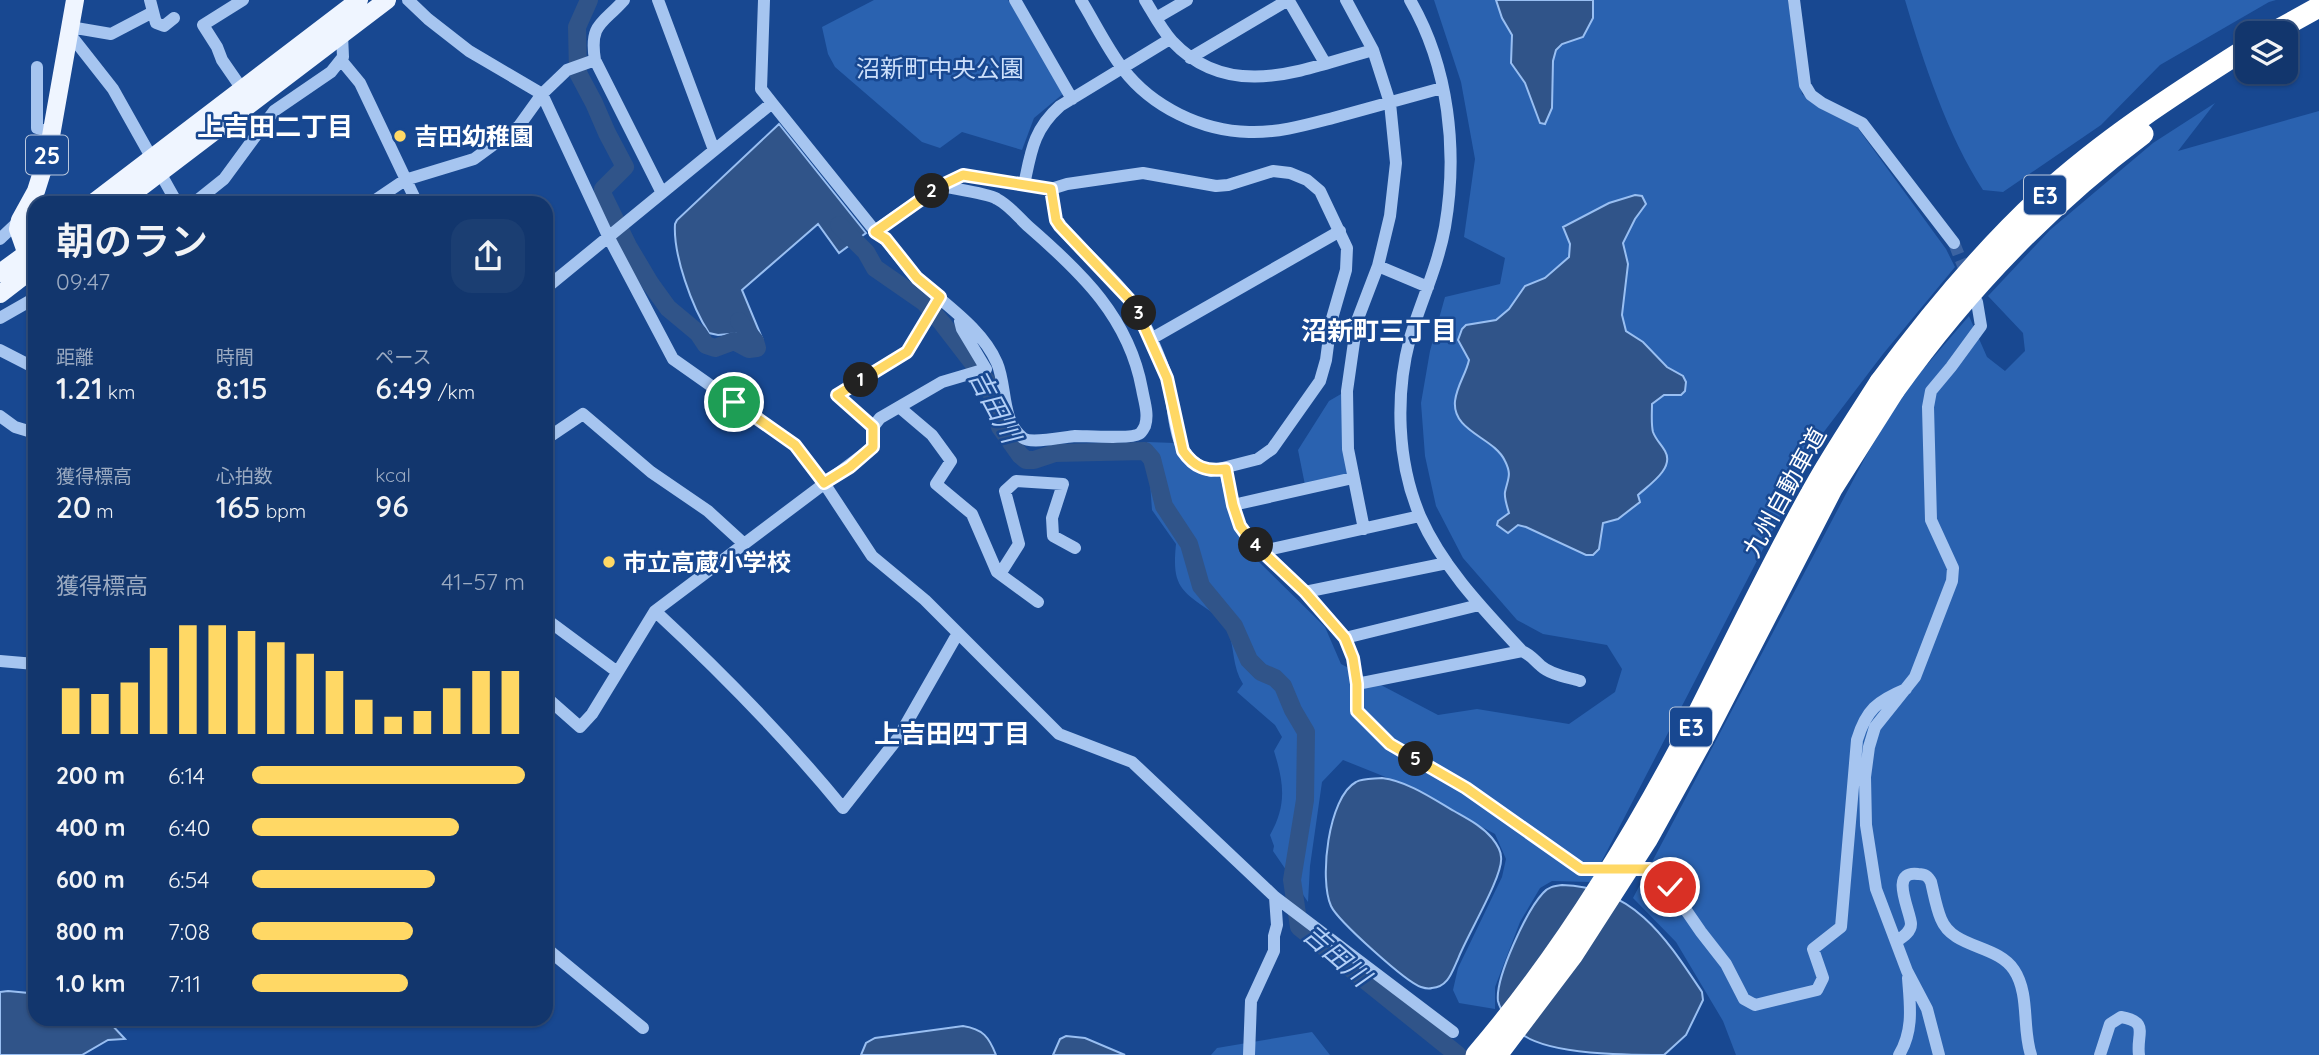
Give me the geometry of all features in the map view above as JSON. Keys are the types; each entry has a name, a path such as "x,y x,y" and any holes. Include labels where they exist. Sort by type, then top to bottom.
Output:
{"highway":[{"path":"2294,21 2319,7"},
{"path":"2298,35 2319,24"},
{"name":"九州自動車道","path":"1476,1055 1559,946 1633,831 1690,729 1818,481 1965,275 2041,197 2133,124 2235,56"},
{"name":"九州自動車道","path":"1497,1055 1572,956 1648,838 1705,736 1887,387 2052,210 2141,135 2235,72"}],"main road":[{"name":"25","path":"33,196 52,132 75,0"},
{"path":"127,196 155,166 242,89 359,0"},
{"path":"105,196 155,166 342,35 387,0"},
{"name":"25","path":"20,220 28,206"},
{"path":"20,220 18,235 28,252"},
{"path":"0,273 28,261"},
{"path":"0,294 28,263"}],"street":[{"path":"242,89 203,25 243,0"},
{"path":"408,0 469,51 542,94 608,236 673,359 795,445 824,483 872,556 925,600 1059,734 1132,762 1275,897 1453,1032"},
{"path":"624,0 599,25 592,42 595,60 662,193"},
{"path":"658,0 715,150"},
{"path":"764,0 761,89 875,232 886,239 917,278 940,297 983,342 997,364 1011,420 1023,438 1032,441 1138,434 1144,428 1146,415 1138,366 1117,320 1073,265 997,198 940,186"},
{"path":"1015,0 1072,99"},
{"path":"1081,0 1123,69 1138,85 1167,108 1187,118 1224,129 1273,131 1442,88"},
{"path":"1145,0 1170,39 1190,58 1213,70 1247,77 1282,74 1373,50"},
{"path":"1156,18 1187,0"},
{"path":"1190,58 1289,0 1325,63"},
{"path":"1346,0 1373,50 1390,103 1396,163 1394,191 1378,266 1357,321 1347,391 1348,449 1364,529"},
{"path":"1410,0 1436,62 1442,88 1448,122 1450,184 1444,229 1429,287 1410,339 1401,402 1403,448 1420,516 1447,563 1479,605 1522,651 1531,655 1549,671 1580,681"},
{"path":"1794,0 1805,85 1811,95 1861,123 1954,243"},
{"path":"70,30 111,34 151,6 156,23 164,26 174,18"},
{"path":"70,30 113,89 173,196"},
{"path":"203,196 224,179 274,111 331,72 343,57 342,35"},
{"path":"1024,186 1038,131 1049,115 1170,39"},
{"path":"341,60 360,83 413,196"},
{"path":"381,196 405,180 474,159 519,125 542,94 567,70 595,60"},
{"path":"37,67 37,128 52,132"},
{"path":"553,282 772,103"},
{"path":"875,232 940,186 963,175 1051,189 1067,184 1143,173 1216,186 1273,171 1290,173 1307,180 1320,191 1340,231 1347,248 1346,270 1331,322 1320,381 1272,449 1258,459 1226,469 1211,471 1190,461 1183,451 1167,378 1152,340 1129,299 1060,226 1056,220 1051,189"},
{"path":"0,239 20,220"},
{"path":"1152,340 1340,231"},
{"path":"1378,266 1429,287"},
{"path":"873,427 837,395 907,352 940,297"},
{"path":"0,318 28,302"},
{"path":"1939,1055 1927,1009 1908,971 1876,889 1866,825 1865,776 1875,727 1915,677 1952,581 1953,568 1931,520 1927,407 1931,391 1981,326 1977,302"},
{"path":"553,702 580,727 592,714 655,611 824,483 850,467 873,447 873,427 880,418 942,383 986,369 962,329 958,315"},
{"path":"0,350 28,364"},
{"path":"899,407 932,435 951,461 936,484 972,514 1000,574 1038,602"},
{"path":"553,433 583,414 651,472 708,511 743,543"},
{"path":"0,416 15,427 28,431"},
{"path":"1226,469 1240,526 1251,541 1305,592 1345,638 1353,658 1357,711 1390,744 1466,788 1581,869 1650,869 1670,887 1726,964 1744,999 1755,1005 1817,990 1824,978 1813,949 1841,927 1857,740 1867,713 1893,694 1906,690"},
{"path":"1233,505 1353,478"},
{"path":"1000,574 1019,544 1005,491 1016,481 1063,484 1052,518 1053,536 1075,548"},
{"path":"1263,551 1420,516"},
{"path":"1305,592 1447,563"},
{"path":"1345,638 1479,605"},
{"path":"655,611 718,669 790,743 843,808 898,738 958,633"},
{"path":"553,624 617,671"},
{"path":"1357,684 1522,651"},
{"path":"0,662 28,664"},
{"path":"1897,941 1910,931 1911,923 1903,881 1912,873 1922,874 1931,882 1941,920 1946,927 1962,940 1996,953 2013,969 2022,993 2024,1024 2031,1055"},
{"path":"1249,1055 1251,1001 1274,951 1277,925 1275,897"},
{"path":"553,954 643,1028"},
{"path":"1899,1055 1908,1037 1911,1021 1908,971"},
{"path":"2100,1055 2110,1024 2122,1017 2134,1019 2138,1024 2139,1055"}],"green space":[{"name":"沼新町中央公園","path":"874,0 1008,0 1064,93 1034,118 1022,150 962,132 940,148 922,142 835,67 828,54 822,27"},
{"path":"1434,0 1788,0 1802,94 1823,110 1857,127 1946,249 1955,267 1883,354 1823,433 1591,882 1552,881 1540,888 1520,922 1495,987 1495,1009 1459,1003 1453,990 1458,968 1502,877 1506,859 1495,834 1398,782 1343,760 1322,782 1310,866 1308,902 1273,851 1270,835 1279,814 1282,794 1274,751 1282,737 1275,725 1237,692 1243,684 1225,625 1180,585 1175,568 1176,544 1152,510 1147,442 1175,443 1203,472 1222,478 1236,527 1253,556 1325,627 1341,664 1438,715 1477,709 1569,724 1615,692 1622,669 1607,645 1543,634 1517,620 1463,558 1436,506 1425,456 1421,403 1430,351 1445,297 1500,284 1505,258 1464,237 1475,159 1461,82"},
{"path":"1905,0 2276,0 2160,65 2101,125 2003,192 1983,190 1959,147 1928,73"},
{"path":"2215,103 2178,151 2319,111 2319,1055 1736,1055 1723,1021 1676,942 1633,898 1867,454 1906,389 1969,316 1987,357 2005,371 2025,351 2023,333 1988,296 2050,230 2153,143"},
{"path":"1341,394 1350,476 1305,485 1298,450 1329,401"},
{"path":"1312,1032 1330,1055 1211,1055 1217,1048"}],"shaded area":[{"path":"1496,0 1593,0 1593,18 1583,37 1562,44 1556,50 1553,61 1552,108 1545,124 1540,123 1525,83 1511,63 1512,35"},
{"path":"779,124 866,233 839,253 818,224 742,290 762,338 742,342 740,333 709,333 690,295 680,265 675,224"},
{"path":"1635,195 1642,196 1646,204 1623,243 1628,264 1622,315 1626,331 1643,342 1667,367 1683,376 1686,382 1685,391 1681,395 1664,395 1652,404 1653,432 1667,457 1664,470 1638,495 1640,502 1618,519 1603,523 1599,549 1593,555 1586,555 1526,527 1518,525 1508,533 1497,525 1498,521 1509,513 1505,494 1508,470 1500,453 1467,427 1456,411 1456,395 1469,360 1458,340 1466,325 1496,320 1509,309 1525,286 1545,278 1569,257 1570,244 1563,227 1609,203"},
{"path":"1382,778 1419,791 1474,823 1492,838 1500,852 1500,866 1491,891 1451,974 1446,982 1437,987 1421,987 1388,963 1336,914 1327,894 1328,840 1339,804 1346,791 1356,782"},
{"path":"1562,885 1587,888 1628,905 1661,935 1702,992 1703,1000 1686,1035 1664,1055 1630,1055 1552,1047 1523,1035 1502,1010 1498,1001 1498,990 1521,929 1543,893 1551,887"},
{"path":"0,992 28,993 28,1026 113,1026 125,1039 108,1040 82,1055 0,1055"},
{"path":"963,1026 976,1029 984,1035 996,1055 861,1055 866,1043 875,1038"},
{"path":"1066,1036 1085,1038 1125,1055 1053,1055 1060,1039"}],"waterway":[{"name":"吉田川","path":"589,0 577,27 578,73 625,167 603,189 603,195 650,283 668,308 698,333 706,345 715,348 734,341 749,349 757,348 755,341 739,321"},
{"name":"吉田川","path":"839,225 866,252 875,268 924,302 942,323 989,384 1000,427 1026,460 1055,453 1145,451 1152,459 1164,506 1189,544 1201,586 1234,626 1249,660 1261,672 1275,678 1283,686 1306,732 1305,800 1292,880 1299,927 1458,1055"}],"tunnel":[{"path":"1954,243 1968,278"}],"place":[{"name":"吉田幼稚園","path":"400,136"},
{"name":"市立高蔵小学校","path":"609,562"}],"district":[{"name":"上吉田二丁目","path":"275,126"},
{"name":"沼新町三丁目","path":"1379,330"},
{"name":"上吉田四丁目","path":"952,733"}],"route":[{"path":"734,402 795,445 824,483 850,467 873,447 873,427 837,395 907,352 940,297 917,278 886,239 875,232 940,186 963,175 1051,189 1056,220 1060,226 1129,299 1152,340 1167,378 1178,438 1183,451 1190,461 1200,468 1211,471 1226,469 1240,526 1251,541 1305,592 1345,638 1353,658 1357,711 1390,744 1466,788 1581,869 1650,869 1670,887"}]}
